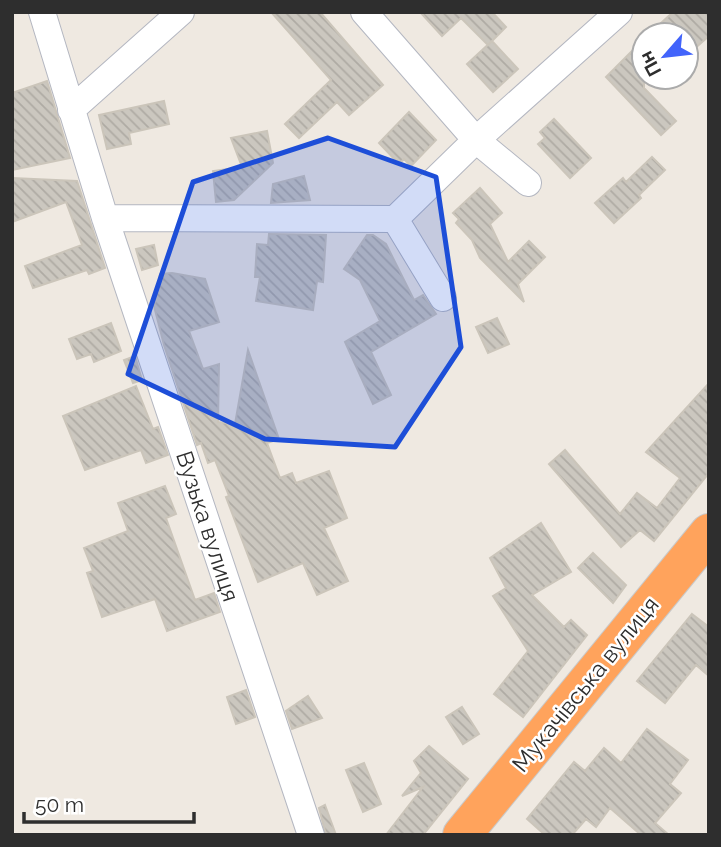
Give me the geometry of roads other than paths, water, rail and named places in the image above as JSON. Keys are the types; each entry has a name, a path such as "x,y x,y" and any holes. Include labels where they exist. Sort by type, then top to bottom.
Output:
{"highway":[{"name":"Мукачівська вулиця","path":"462,835 709,533"}],"street":[{"name":"Вузька вулиця","path":"42,12 105,218 311,835"},
{"path":"71,110 181,12"},
{"path":"364,12 476,141 528,183"},
{"path":"105,218 395,219 476,141 619,12"},
{"path":"395,219 443,299"}]}
